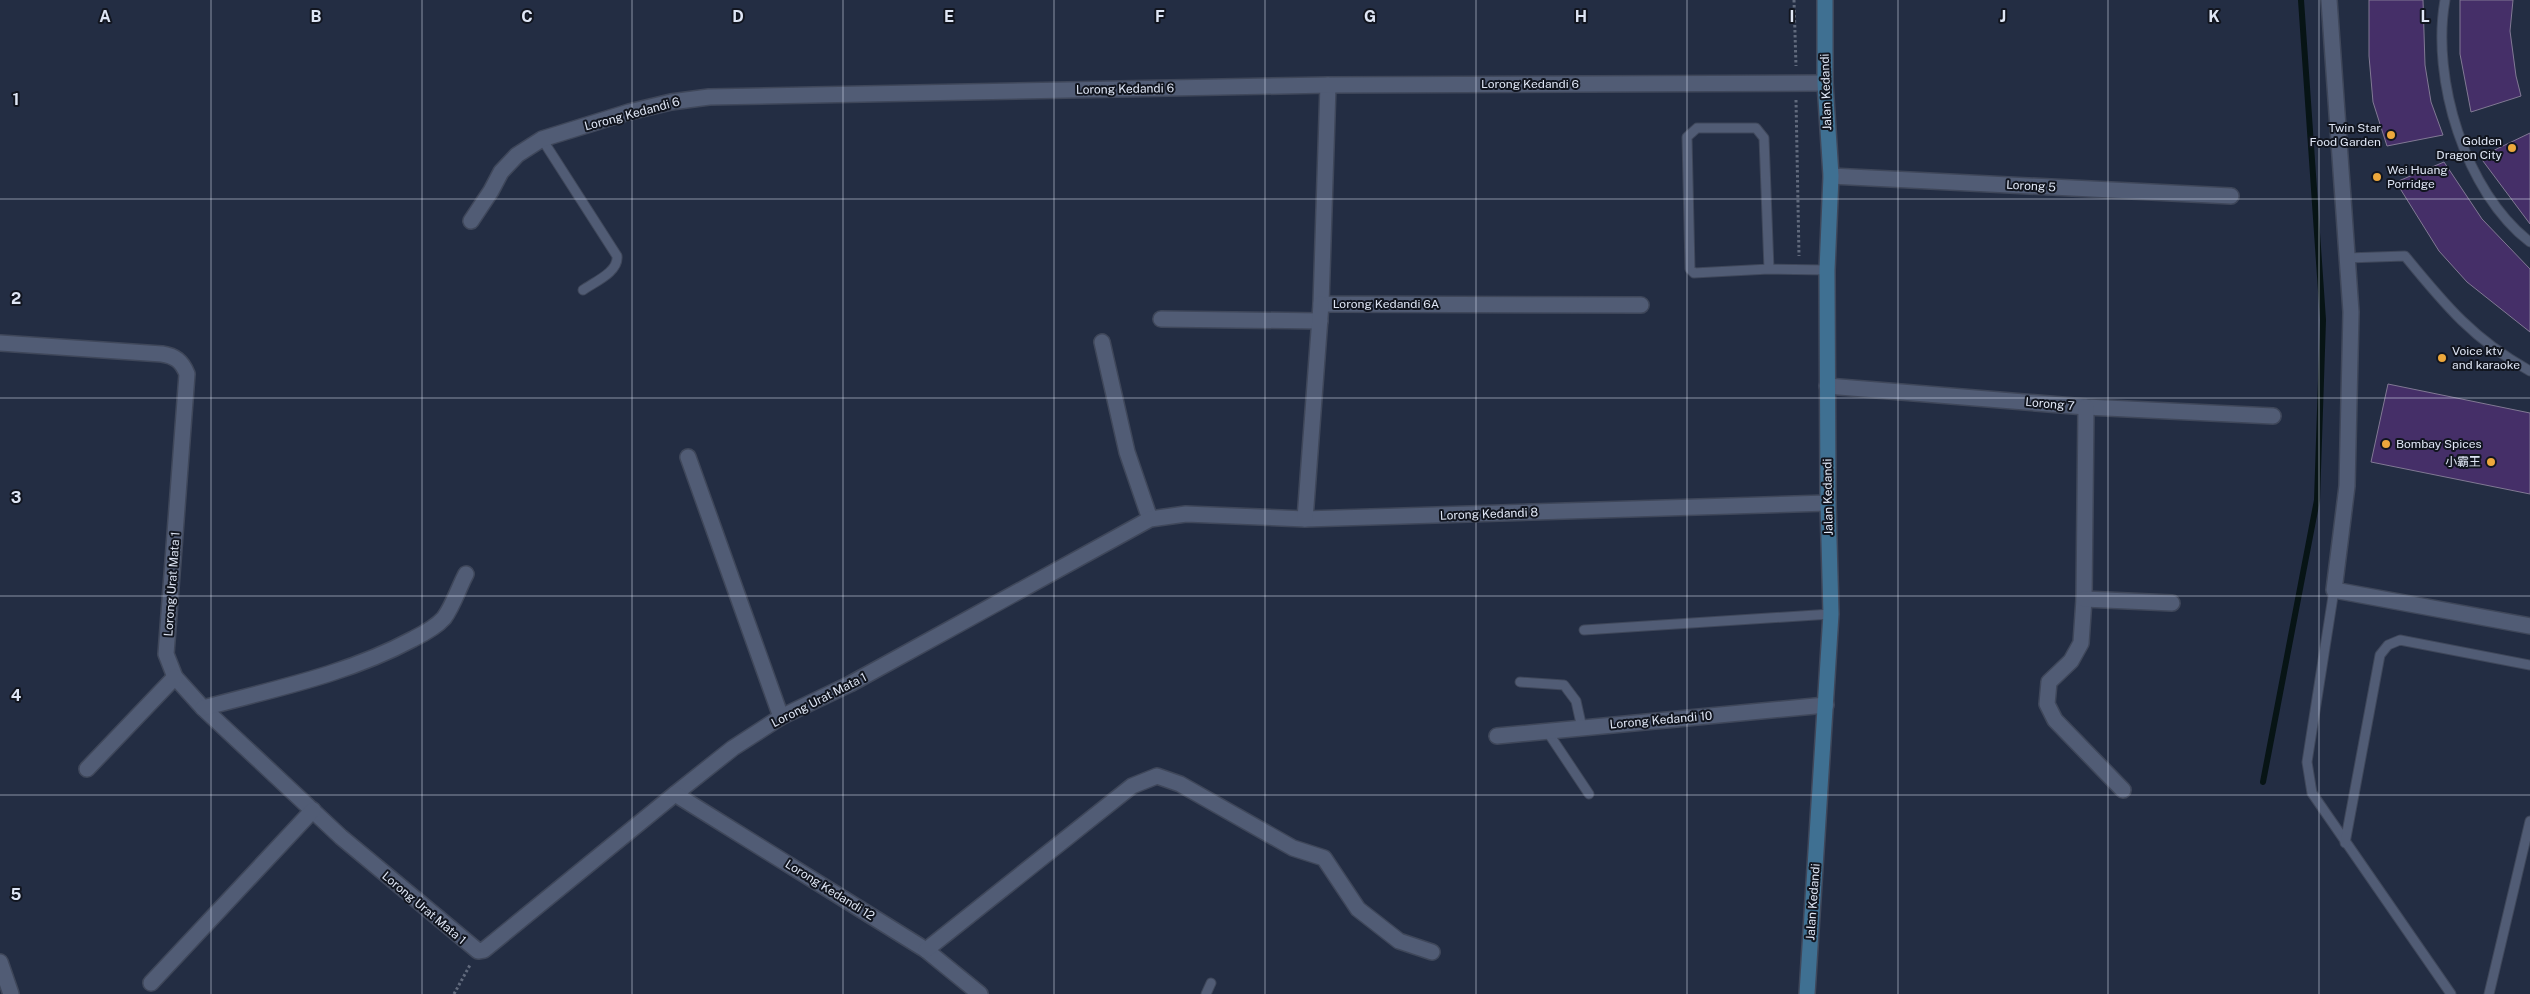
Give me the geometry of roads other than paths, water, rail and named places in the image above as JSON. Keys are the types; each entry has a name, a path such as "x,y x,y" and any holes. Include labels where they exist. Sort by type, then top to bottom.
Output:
{"street":[{"name":"Jalan Kedandi","path":"1807,994 1831,614 1828,503 1827,270 1831,176 1824,83 1825,0"},
{"path":"2329,0 2351,321 2347,486 2334,590 2530,626"},
{"name":"Lorong Kedandi 6","path":"471,221 501,172 518,156 542,139 629,112 671,102 708,97 1328,85 1824,83"},
{"name":"Lorong Kedandi 6A","path":"1328,85 1320,304 1641,305"},
{"name":"Lorong 5","path":"1831,176 2231,196"},
{"path":"1305,519 1320,304"},
{"path":"1161,319 1320,321"},
{"path":"1102,342 1127,452 1150,519"},
{"name":"Lorong Urat Mata 1","path":"0,343 162,354 177,358 186,369 188,374 166,654 175,677 204,708 312,810 478,952 484,950 733,748 781,717 850,684 1150,519"},
{"name":"Lorong 7","path":"1827,386 2086,407 2273,416"},
{"path":"2086,407 2084,599 2081,643 2071,662 2049,682 2047,704 2054,720 2123,790"},
{"path":"688,457 781,717"},
{"name":"Lorong Kedandi 8","path":"1150,519 1186,514 1305,519 1828,503"},
{"path":"204,708 320,677 380,656 426,632 444,618 466,574"},
{"path":"2084,599 2172,603"},
{"path":"87,769 175,677"},
{"name":"Lorong Kedandi 10","path":"1497,736 1826,705"},
{"path":"926,950 1132,786 1157,776 1180,784 1293,848 1324,858 1358,909 1399,941 1432,952"},
{"name":"Lorong Kedandi 12","path":"675,794 926,950 980,994"},
{"path":"151,983 312,810"},
{"path":"0,962 11,994"}],"lane":[{"path":"2445,0 2442,20 2444,58 2451,106 2462,148 2480,182 2501,214 2530,242"},
{"path":"1769,269 1764,138 1756,128 1697,128 1687,137 1690,269 1694,273 1769,269 1827,270"},
{"path":"542,139 618,256 618,262 614,268 583,290"},
{"path":"2347,258 2405,256 2449,310 2472,332 2505,357 2530,370"},
{"path":"2334,590 2307,762 2312,793 2450,994"},
{"path":"1584,630 1831,614"},
{"path":"2345,843 2380,655 2388,644 2400,640 2530,665"},
{"path":"1520,682 1564,685 1576,701 1582,728"},
{"path":"1547,731 1589,794"},
{"path":"2490,994 2530,821"},
{"path":"1206,994 1211,982"}],"waterway":[{"path":"2263,782 2317,500 2323,320 2301,0"}],"place":[{"name":"Twin Star Food Garden","path":"2391,135"},
{"name":"Golden Dragon City","path":"2512,148"},
{"name":"Wei Huang Porridge","path":"2377,177"},
{"name":"Voice ktv and karaoke","path":"2442,358"},
{"name":"Bombay Spices","path":"2386,444"},
{"name":"小霸王","path":"2491,462"}]}
